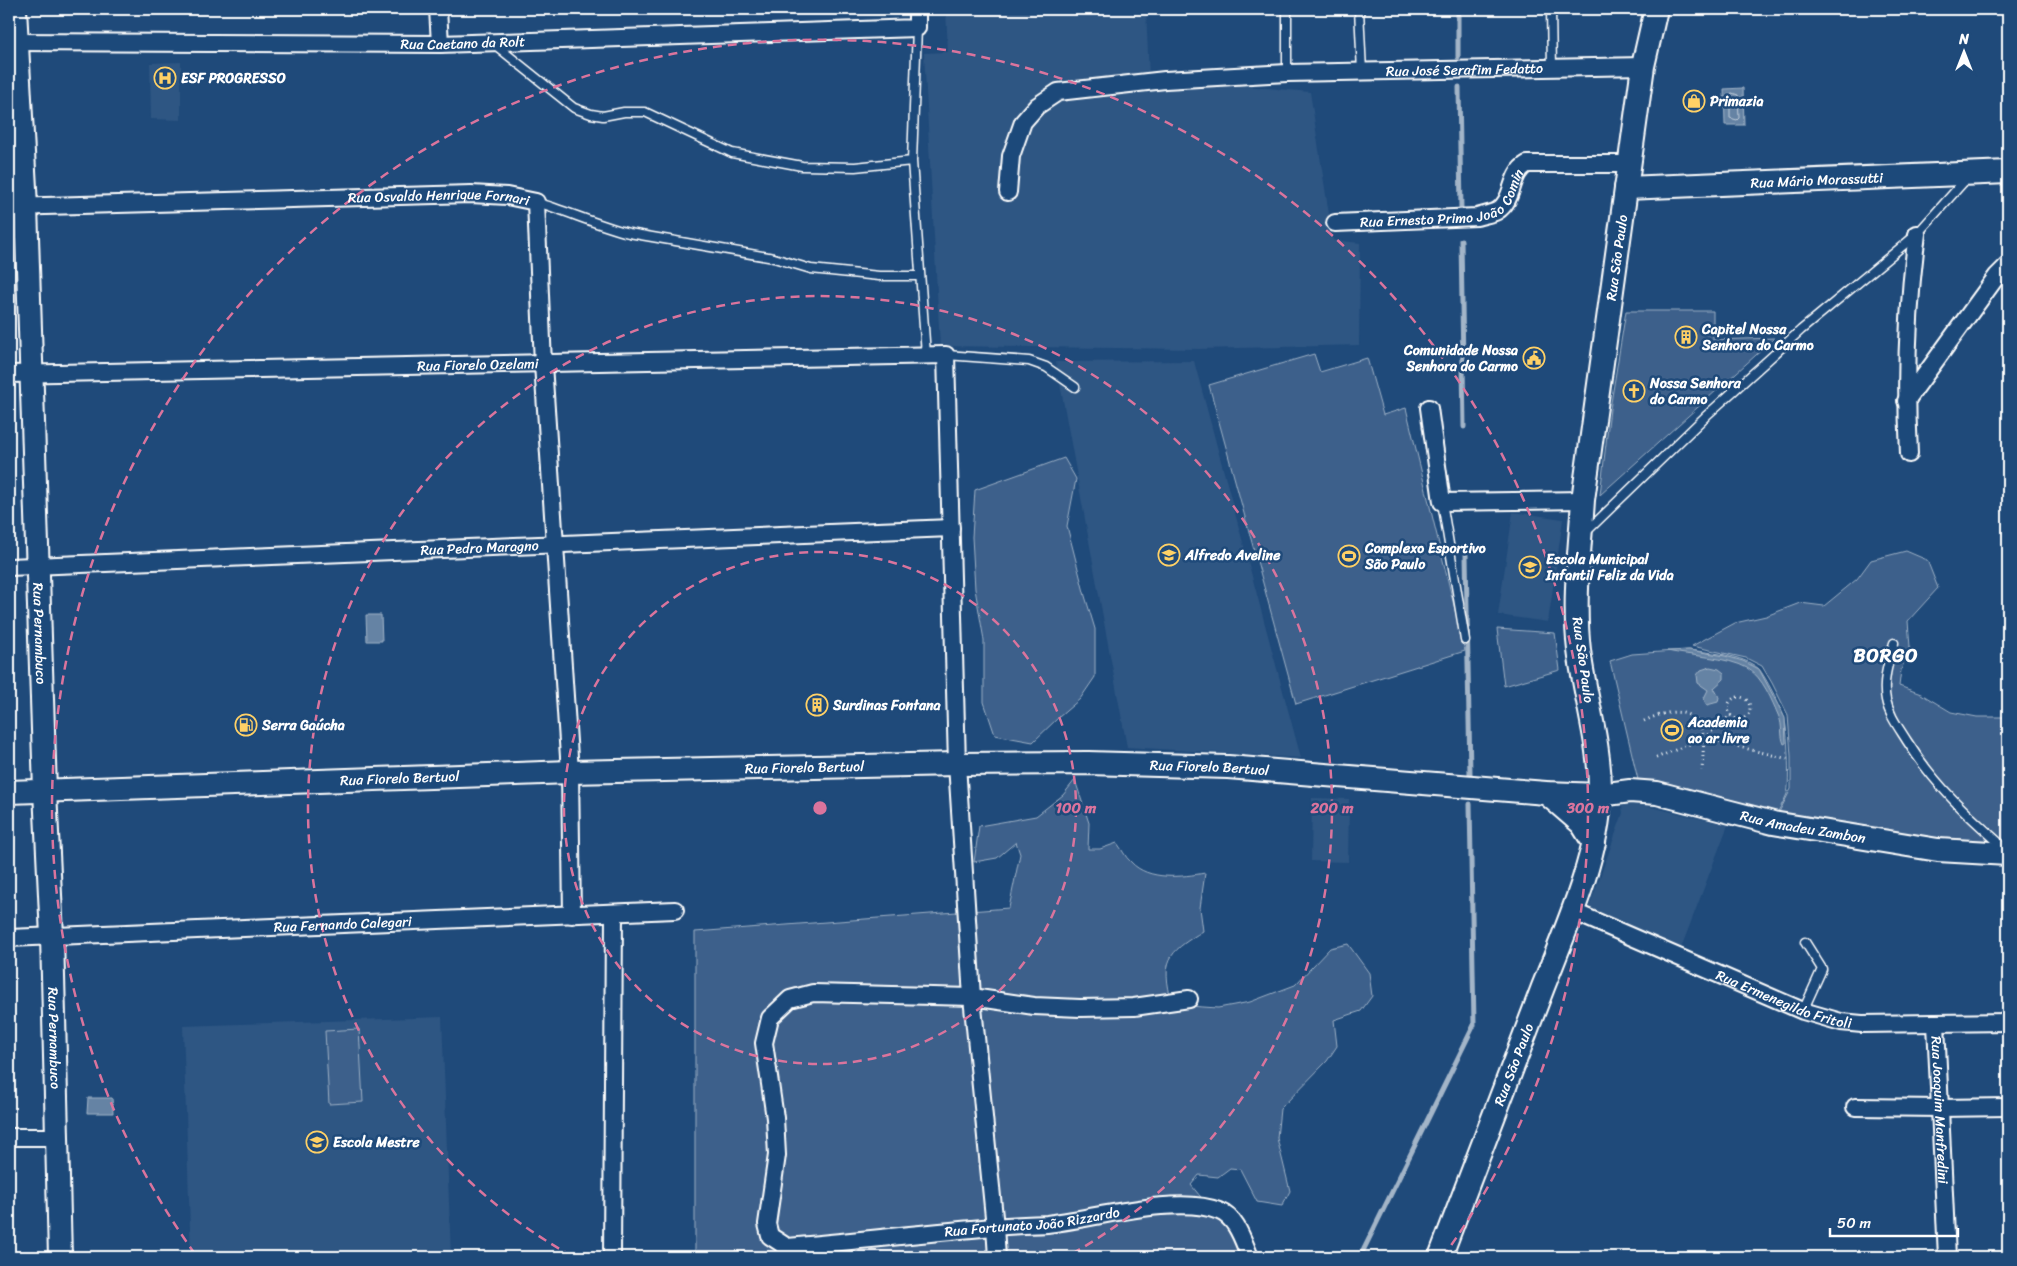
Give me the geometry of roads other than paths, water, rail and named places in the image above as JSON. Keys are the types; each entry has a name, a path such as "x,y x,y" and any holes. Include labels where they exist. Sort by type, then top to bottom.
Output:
{"main road":[{"name":"Rua Pernambuco","path":"15,9 13,42 18,206 32,374 45,791 52,936 60,1257"},
{"name":"Rua São Paulo","path":"1440,1257 1572,912 1594,843 1600,795 1597,755 1579,650 1576,609 1580,537 1583,500 1643,66 1656,9"},
{"name":"Rua Mário Morassutti","path":"1626,188 2008,172"},
{"name":"Rua Fiorelo Bertuol","path":"9,792 570,772 1088,763 1228,767 1546,793 1600,795"},
{"name":"Rua Amadeu Zambon","path":"1600,795 1630,791 1658,793 1773,823 1938,850 2008,852"},
{"path":"1546,793 1582,824 1594,843"}],"street":[{"path":"438,9 440,44"},
{"path":"917,9 917,28"},
{"name":"Rua Caetano da Rolt","path":"13,42 440,44 917,28"},
{"name":"Rua José Serafim Fedatto","path":"1008,192 1011,156 1022,122 1037,106 1058,92 1165,80 1287,73 1643,66"},
{"name":"Rua Ernesto Primo João Comin","path":"1335,223 1477,217 1496,211 1508,201 1520,168 1527,164 1630,164"},
{"name":"Rua Osvaldo Henrique Fornari","path":"18,206 471,194 507,196 536,202"},
{"path":"536,202 543,364 570,772 572,915"},
{"path":"1909,454 1906,348 1910,286 1917,234"},
{"path":"1906,401 1998,276 2008,266"},
{"path":"946,355 957,764 972,997 995,1227 996,1257"},
{"name":"Rua Fiorelo Ozelami","path":"9,374 946,355"},
{"path":"1429,408 1442,502 1583,500"},
{"name":"Rua Pedro Maragno","path":"9,567 951,528"},
{"name":"Rua Fernando Calegari","path":"9,938 675,910"},
{"name":"Rua Ermenegildo Fritoli","path":"1572,912 1803,1011 1841,1022 1862,1024 2008,1022"},
{"path":"612,1257 614,913"},
{"name":"Rua Fortunato João Rizzardo","path":"972,997 813,993 790,1000 770,1018 764,1044 775,1118 778,1155 768,1224 770,1236 787,1248 995,1227 1047,1224 1163,1206 1195,1205 1220,1211 1230,1218 1237,1228 1250,1257"},
{"path":"972,997 1034,1006 1080,1008 1134,1006 1189,1000"},
{"name":"Rua Joaquim Manfredini","path":"1936,1024 1947,1257"},
{"path":"1855,1107 2008,1107"},
{"path":"9,1137 58,1137"}],"lane":[{"path":"1287,9 1287,73"},
{"path":"1359,9 1362,72"},
{"path":"1551,9 1552,68"},
{"path":"917,28 912,161 926,355"},
{"path":"492,43 574,108 591,114 603,116 624,112 645,112 732,153 802,166 855,168 912,161"},
{"path":"1580,537 1743,382 1801,330 1917,234 1971,173"},
{"name":"Rua Osvaldo Henrique Fornari","path":"536,202 563,210 608,228 629,233 774,258 811,268 879,276 919,276"},
{"path":"946,355 1029,361 1046,367 1075,387"},
{"path":"1442,502 1465,640"},
{"path":"1894,643 1886,673 1886,698 1893,719 1922,765 1942,790 2008,852"},
{"path":"1803,1011 1822,969 1805,942"}],"water":[{"path":"1743,88 1744,125 1725,125 1724,89"},
{"path":"366,615 381,615 382,641 367,641"},
{"path":"1689,650 1725,656 1743,661 1759,669 1785,718 1786,743 1784,744 1780,720 1770,697 1753,672 1730,661 1667,651"},
{"path":"1710,667 1719,669 1724,673 1724,679 1714,688 1719,697 1718,702 1707,705 1704,698 1708,690 1698,683 1697,675 1701,670"},
{"path":"88,1098 112,1098 113,1113 87,1113"}],"waterway":[{"path":"1458,9 1458,57"},
{"path":"1459,87 1461,210"},
{"path":"1461,240 1464,427"},
{"path":"1466,555 1470,774"},
{"path":"1360,1257 1474,1025 1470,804"}],"place":[{"name":"ESF PROGRESSO","path":"165,78"},
{"name":"Primazia","path":"1694,101"},
{"name":"Capitel Nossa Senhora do Carmo","path":"1686,337"},
{"name":"Comunidade Nossa Senhora do Carmo","path":"1534,358"},
{"name":"Nossa Senhora do Carmo","path":"1634,391"},
{"name":"Alfredo Aveline","path":"1169,555"},
{"name":"Complexo Esportivo São Paulo","path":"1349,556"},
{"name":"Escola Municipal Infantil Feliz da Vida","path":"1530,567"},
{"name":"Surdinas Fontana","path":"817,705"},
{"name":"Serra Gaúcha","path":"246,725"},
{"name":"Academia ao ar livre","path":"1672,730"},
{"name":"Escola Mestre","path":"317,1142"}],"district":[{"name":"BORGO","path":"1886,655"}]}
